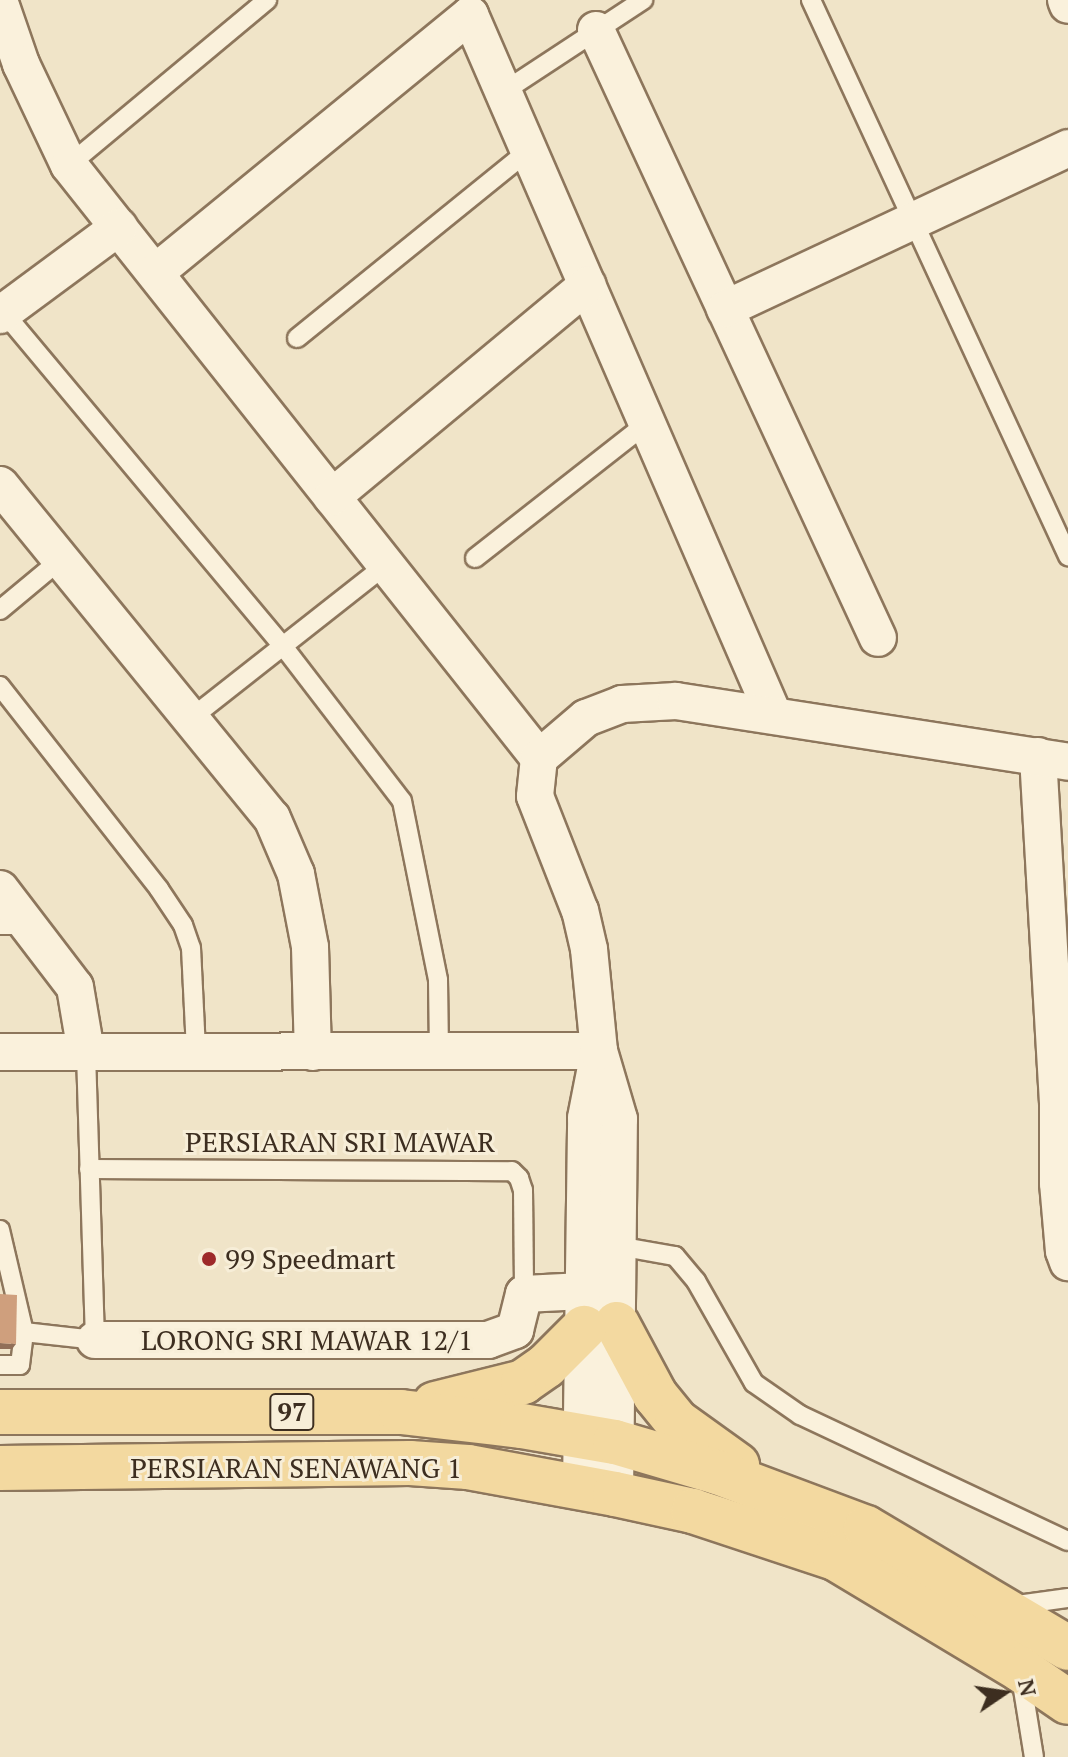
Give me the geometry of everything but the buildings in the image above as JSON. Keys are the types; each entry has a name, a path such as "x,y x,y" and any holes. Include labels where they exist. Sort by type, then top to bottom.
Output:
{"main road":[{"path":"401,1412 523,1382 546,1366 595,1314 677,1422 785,1499"},
{"name":"PERSIARAN SENAWANG 1","path":"0,1412 401,1412 599,1439 717,1472 866,1528 1068,1648"},
{"name":"PERSIARAN SENAWANG 1","path":"0,1468 410,1463 468,1467 598,1490 693,1511 835,1558 1020,1669 1068,1702"}],"street":[{"path":"0,3 21,64 69,165 539,758"},
{"path":"156,272 468,8 773,714"},
{"path":"596,30 878,638"},
{"path":"725,309 1068,148"},
{"path":"1,312 119,227"},
{"path":"332,497 587,285"},
{"path":"0,485 272,818 296,874 310,947 313,1052"},
{"path":"595,1314 618,1246 619,1119 599,1051 589,949 580,911 535,796 539,758 586,718 622,704 676,701 1053,759 1063,1105 1058,1183 1064,1251 1068,1262"},
{"path":"0,889 14,925 75,987 86,1052"},
{"path":"0,1052 599,1051"},
{"path":"598,1490 595,1314 586,1118 599,1051"},
{"path":"524,1294 595,1314"},
{"name":"LORONG SRI MAWAR 12/1","path":"95,1340 488,1340 515,1330 524,1294"}],"lane":[{"path":"69,165 267,0"},
{"path":"503,92 643,0"},
{"path":"811,0 1068,556"},
{"path":"297,338 529,150"},
{"path":"1,312 283,646 402,801 438,980 439,1052"},
{"path":"475,558 647,423"},
{"path":"0,610 60,560"},
{"path":"190,719 386,565"},
{"path":"0,686 159,889 183,925 191,948 196,1052"},
{"path":"24,1332 95,1340 86,1052"},
{"name":"PERSIARAN SRI MAWAR","path":"89,1169 512,1171 519,1178 523,1190 524,1294"},
{"path":"0,1230 24,1332 20,1365 0,1365"},
{"path":"618,1246 675,1256 696,1281 754,1383 800,1415 1068,1541"},
{"path":"999,1608 1068,1598"},
{"path":"1020,1669 1034,1757"}],"place":[{"name":"99 Speedmart","path":"209,1259"}]}
